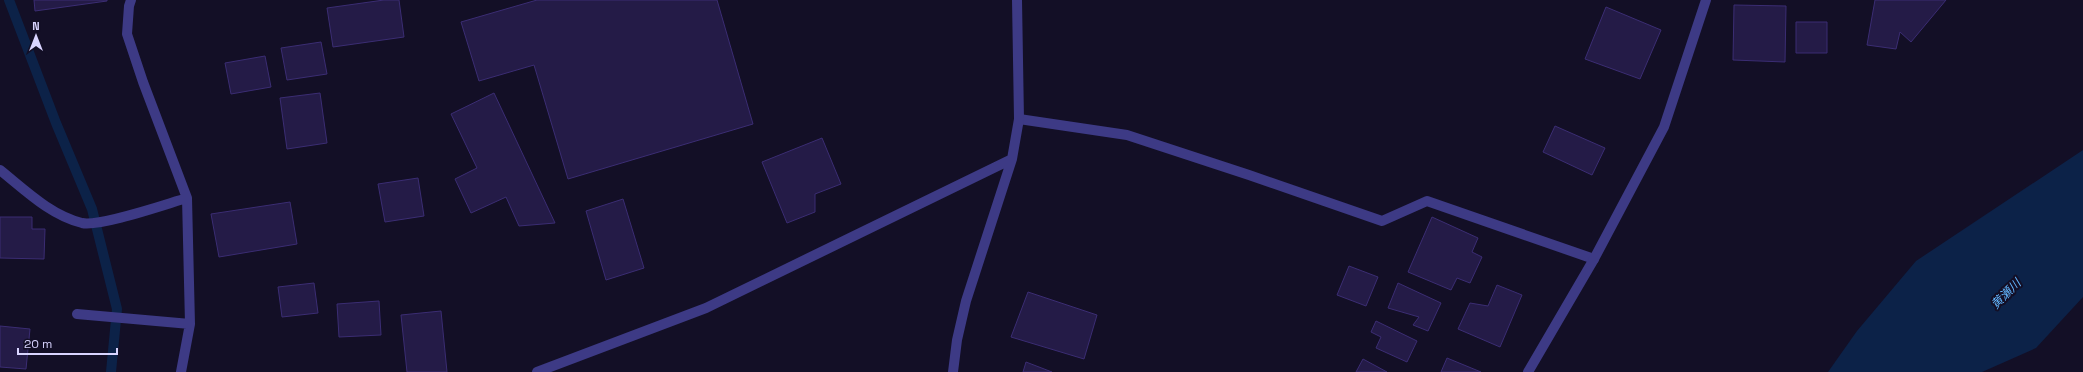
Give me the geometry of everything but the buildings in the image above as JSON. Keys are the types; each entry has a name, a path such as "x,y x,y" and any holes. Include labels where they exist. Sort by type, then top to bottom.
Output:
{"street":[{"path":"131,0 129,6 127,34 143,82 187,198 190,324 181,372"},
{"path":"953,372 957,340 966,301 1012,159 1018,119 1017,0"},
{"path":"1528,372 1594,258 1664,127 1706,0"},
{"path":"1018,119 1127,135 1382,221 1427,200 1594,258"},
{"path":"537,372 706,308 1012,159"},
{"path":"0,170 45,206 83,223 103,222 187,198"},
{"path":"77,314 190,324"}],"water":[{"name":"黄瀬川","path":"2083,150 2083,297 2036,348 1982,372 1828,372 1857,331 1916,261"}],"waterway":[{"path":"9,0 56,123 92,209 117,309 111,372"}]}
